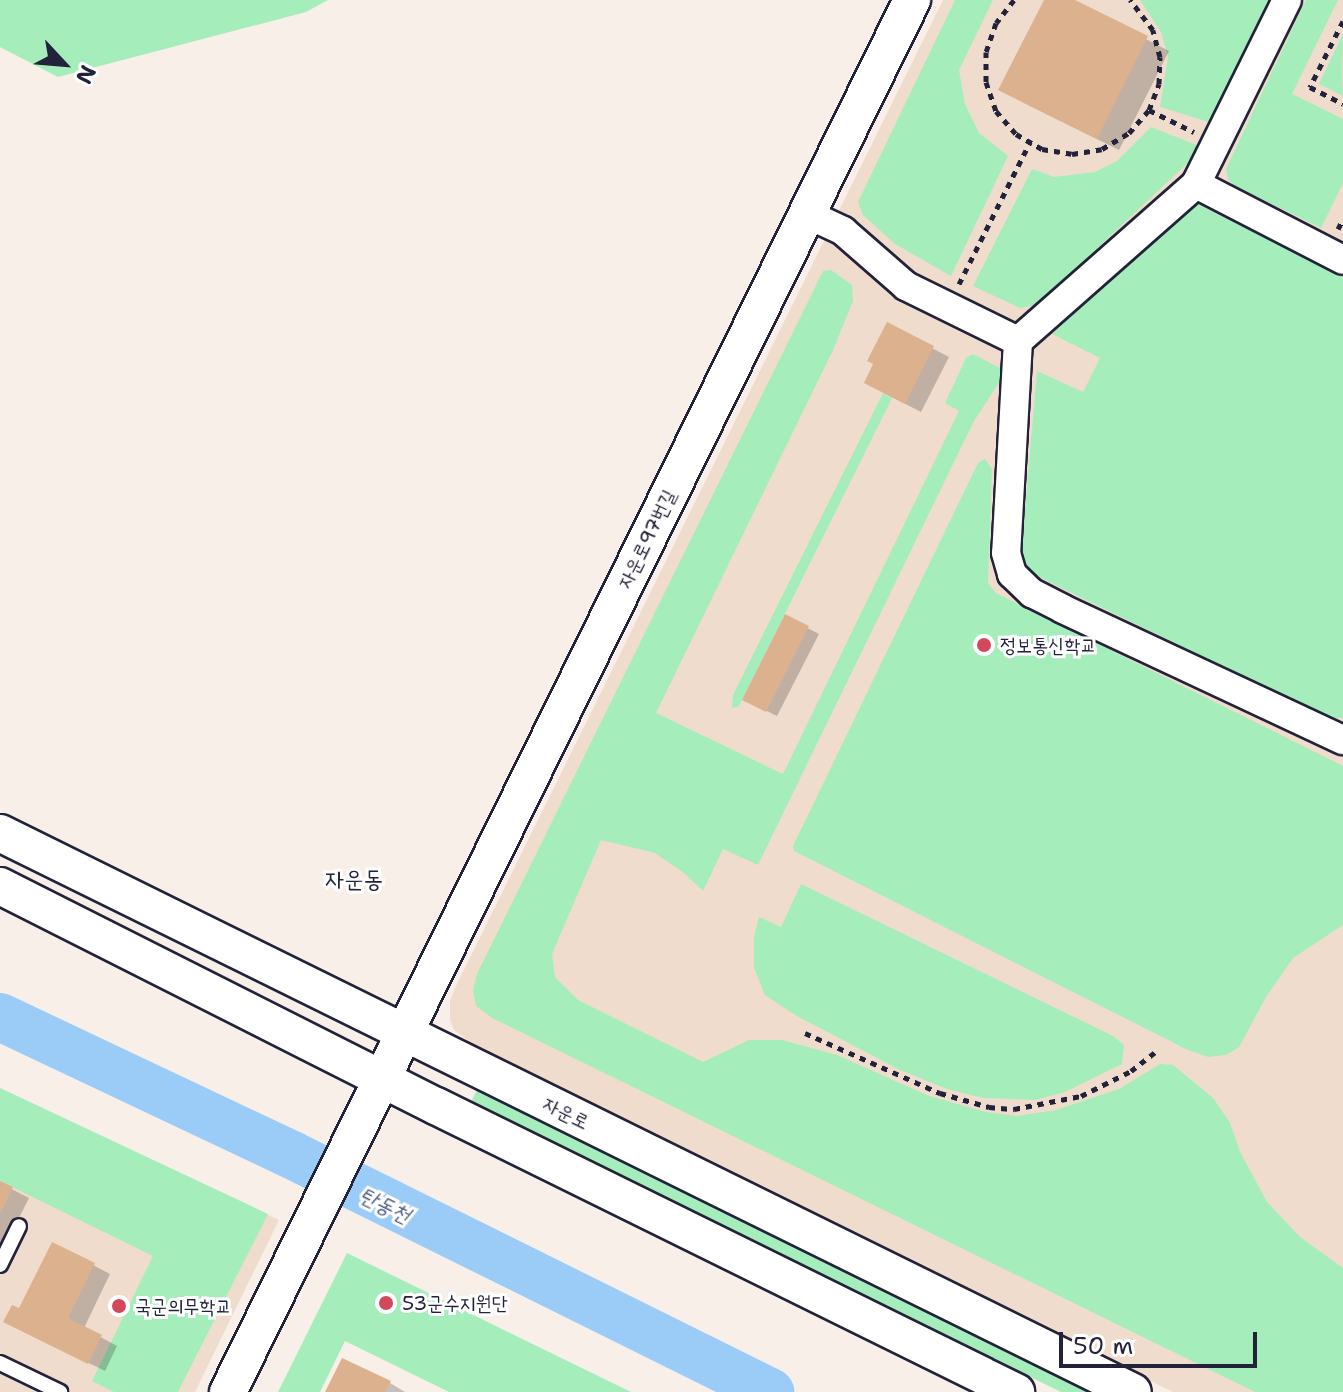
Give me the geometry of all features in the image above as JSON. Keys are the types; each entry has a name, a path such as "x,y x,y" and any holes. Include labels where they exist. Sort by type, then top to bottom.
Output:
{"street":[{"name":"자운로97번길","path":"228,1392 912,0"},
{"path":"1287,0 1196,184 1018,341 1006,553 1012,574 1032,593 1343,740"},
{"path":"1196,184 1343,260"},
{"path":"807,214 843,231 906,286 1018,341"},
{"name":"자운로","path":"0,833 1133,1392"},
{"path":"0,886 381,1079 1016,1392"}],"lane":[{"path":"0,1265 19,1226"},
{"path":"0,1363 60,1392"}],"path":[{"path":"1014,0 996,23 986,52 986,82 996,111 1016,134 1042,149 1072,154 1102,149 1129,133 1149,110 1159,84 1160,57 1153,30 1130,0"},
{"path":"1343,21 1310,87 1343,104"},
{"path":"1149,110 1217,143"},
{"path":"947,306 1030,142"},
{"path":"805,1033 940,1093 989,1107 1014,1109 1081,1096 1131,1071 1158,1050"}],"shaded area":[{"name":"정보통신학교","path":"943,0 1343,0 1343,1392 1173,1392 478,1048 454,1030 450,1020 450,1001 455,988"},
{"name":"국군의무학교","path":"0,1088 279,1220 195,1392 0,1392"}],"green space":[{"path":"0,0 328,0 306,12 58,77 0,47"},
{"path":"955,0 993,0 959,70 965,104 979,133 1008,156 951,276 895,244 863,215 858,202"},
{"path":"1140,0 1268,0 1209,122 1160,107 1168,57 1161,32"},
{"path":"1306,0 1338,0 1292,94 1343,119 1343,183 1321,228 1235,186 1228,179 1226,169"},
{"path":"1343,34 1342,76 1343,96 1319,84"},
{"path":"1151,127 1199,146 1193,158 1037,305 1020,308 973,286 1032,169 1054,177 1095,172 1117,161"},
{"path":"1199,205 1343,277 1343,718 1330,718 1049,582 1034,574 1021,558 1037,371 1083,392 1100,358 1052,334 1184,212"},
{"path":"831,270 852,285 853,301 833,350 656,713 783,774 959,411 945,403 966,358 973,354 1000,368 1002,378 974,421 758,865 723,849 703,891 655,853 601,840 552,954 555,977 578,1000 703,1062 749,1040 782,1040 837,1055 929,1096 986,1112 1017,1116 1056,1110 1119,1089 1160,1064 1173,1065 1213,1098 1230,1123 1240,1152 1267,1202 1300,1237 1343,1268 1343,1392 1255,1392 492,1018 476,1006 473,990 477,974 823,271"},
{"path":"883,393 892,398 739,706 732,708 733,695"},
{"path":"985,459 992,469 988,583 996,593 1343,766 1343,925 1293,958 1266,997 1239,1047 1226,1055 1208,1057 1188,1050 794,851 793,846 978,463"},
{"path":"801,884 1113,1036 1124,1045 1122,1064 1065,1092 1035,1100 983,1098 947,1089 900,1070 795,1015 765,995 754,968 754,937 759,917 781,927"},
{"path":"0,1088 268,1214 178,1392 114,1392 92,1381 153,1256 0,1181"},
{"path":"477,1090 1090,1392 1061,1392 471,1102"},
{"name":"53군수지원단","path":"347,1253 631,1392 449,1392 345,1341 320,1392 278,1392"}],"building":[{"path":"1044,0 1075,0 1148,36 1097,139 998,90"},
{"path":"887,322 934,346 905,404 864,383 873,364 867,361"},
{"path":"785,614 809,626 766,712 742,700"},
{"path":"0,1181 13,1187 0,1214"},
{"path":"52,1242 95,1263 68,1318 102,1335 88,1364 3,1322 12,1305 19,1308"},
{"path":"342,1358 391,1381 385,1392 325,1392"}],"waterway":[{"name":"탄동천","path":"0,1017 292,1155 770,1392"}],"place":[{"name":"정보통신학교","path":"984,645"},
{"name":"53군수지원단","path":"386,1303"},
{"name":"국군의무학교","path":"119,1306"}],"district":[{"name":"자운동","path":"354,880"}]}
